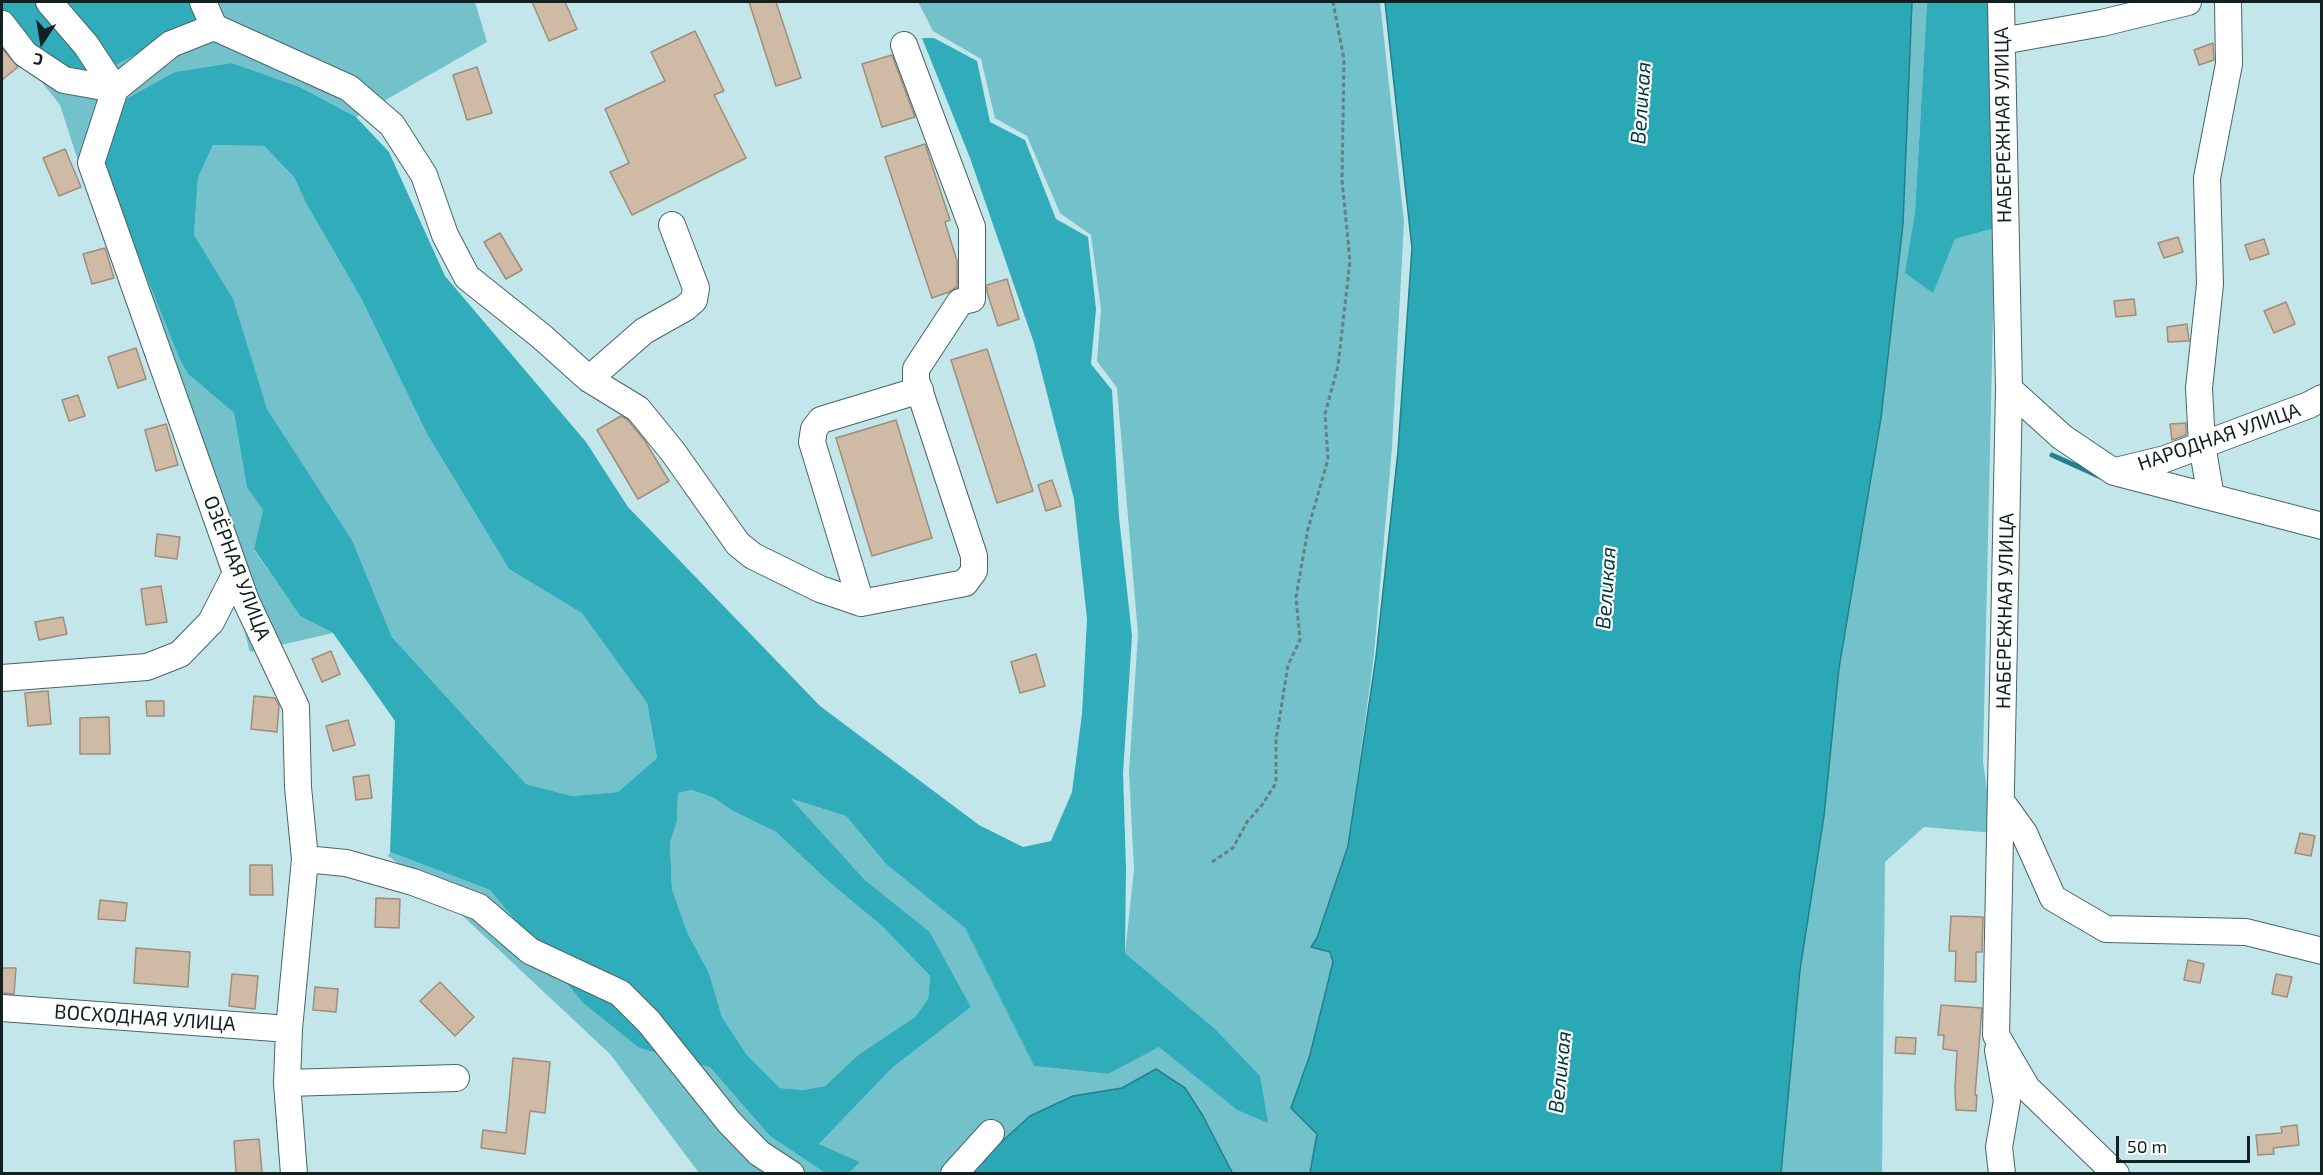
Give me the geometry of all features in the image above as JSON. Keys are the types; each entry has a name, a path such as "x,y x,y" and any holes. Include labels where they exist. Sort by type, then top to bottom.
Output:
{"street":[{"path":"49,2 86,45 115,89"},
{"path":"203,2 214,27 349,88 393,125 424,175 445,235 467,277 541,336 589,379 638,409 673,452 738,544 753,556 820,589 861,603 965,583 974,571 974,556 920,390 916,369 960,302 972,299 972,227 904,45"},
{"name":"НАБЕРЕЖНАЯ УЛИЦА","path":"2001,2 2009,389 1996,1035 2007,1101 1999,1148 2002,1173"},
{"path":"2002,41 2102,23 2188,2"},
{"path":"2211,497 2202,445 2199,388 2210,284 2207,178 2229,64 2228,2"},
{"path":"2,24 25,54 64,80 115,89 171,44 214,27"},
{"name":"ОЗЁРНАЯ УЛИЦА","path":"115,89 91,163 246,601 296,707 298,787 305,859 289,1029 287,1083 294,1173"},
{"path":"589,379 644,331 685,308 694,300 696,288 672,225"},
{"path":"2009,389 2062,437 2114,472 2322,526"},
{"path":"861,603 812,442 814,429 821,420 920,390"},
{"name":"НАРОДНАЯ УЛИЦА","path":"2114,472 2165,459 2309,405 2322,398"},
{"path":"2,678 147,667 180,654 211,622 236,573"},
{"path":"2001,801 2024,833 2053,898 2106,929 2247,932 2322,951"},
{"path":"305,859 346,863 413,882 479,907 530,951 620,993 649,1022 729,1122 759,1154 791,1173"},
{"name":"ВОСХОДНАЯ УЛИЦА","path":"2,1008 289,1029"},
{"path":"1996,1035 2026,1088 2116,1173"},
{"path":"287,1083 456,1078"},
{"path":"954,1173 991,1133"}],"path":[{"path":"1212,862 1233,848 1247,822 1262,805 1276,783 1276,740 1288,665 1300,640 1296,597 1308,529 1328,459 1325,414 1338,366 1350,261 1342,180 1344,59 1334,2"}],"shaded area":[{"path":"2,2 192,2 201,20 87,80 29,51 2,19"},
{"path":"193,2 475,2 487,42 356,117 300,87 232,63 176,72 117,104 115,194 180,360 188,374 234,413 247,488 263,510 254,550 300,616 333,633 250,652 223,548 80,167 60,105 22,57"},
{"path":"918,2 1380,2 1404,222 1392,447 1374,655 1348,846 1312,947 1330,952 1333,961 1310,1055 1291,1108 1317,1134 1310,1173 1233,1173 1156,1069 1122,1088 1073,1096 966,1173 849,1173 860,1162 819,1144 892,1068 971,1007 930,932 865,880 790,799 846,816 886,864 965,928 1034,1066 1108,1074 1159,1046 1237,1110 1268,1122 1214,1028 1125,953 1134,870 1129,772 1138,634 1117,388 1097,361 1101,309 1091,235 1060,213 1027,136 995,118 981,59 933,31"},
{"path":"1912,2 1927,2 1915,212 1906,273 1933,292 1955,239 1995,228 1983,761 1993,833 1924,827 1885,862 1882,1173 1781,1174 1800,970 1824,816 1839,668 1881,418 1903,224"},
{"path":"1927,2 1992,2 1995,228 1955,239 1933,293 1905,273 1915,212"},
{"path":"922,38 934,38 977,61 990,122 1025,140 1056,219 1088,237 1096,309 1091,364 1112,390 1119,517 1132,636 1123,773 1126,869 1125,953 1214,1028 1260,1076 1268,1123 1237,1110 1159,1047 1108,1074 1034,1066 965,928 886,864 846,816 791,799 865,880 930,932 971,1007 892,1068 819,1144 860,1162 849,1173 825,1173 770,1136 710,1067 639,1048 583,1003 490,890 390,852 395,721 333,633 300,616 254,549 263,510 247,488 234,413 188,374 180,360 100,160 117,104 175,72 232,63 300,87 356,117 389,152 445,276 586,442 628,507 820,706 979,825 1023,847 1051,841 1072,792 1082,714 1087,619 1074,499 1034,343 970,158","holes":["213,145 264,146 294,177 307,205 361,298 427,434 509,569 582,613 647,703 657,758 618,792 572,796 526,784 392,637 352,540 267,409 233,299 194,235 198,178","692,790 714,798 733,811 776,832 828,881 882,926 930,976 928,999 915,1017 858,1055 825,1086 803,1090 780,1088 747,1055 722,1017 709,973 687,932 672,889 670,843 677,821 678,793"]},
{"path":"213,145 264,146 294,177 307,205 361,298 427,434 509,569 582,612 647,703 657,758 618,792 572,796 526,784 392,637 352,540 267,409 251,361 194,235 198,178"},
{"path":"692,790 714,798 733,811 776,832 828,881 882,926 930,976 928,999 915,1017 858,1055 825,1086 803,1090 780,1088 747,1055 722,1017 709,973 687,932 672,889 670,843 677,821 678,793"},
{"path":"390,852 490,890 583,1003 639,1048 710,1066 770,1136 825,1173 699,1173 610,1054 435,890 388,856"}],"water":[{"name":"Великая","path":"1385,2 1912,2 1903,224 1881,418 1839,668 1824,816 1800,970 1781,1173 1310,1173 1317,1134 1291,1108 1310,1055 1333,962 1330,952 1311,947 1317,938 1348,846 1376,657 1398,451 1412,248"},
{"path":"1156,1069 1185,1088 1203,1116 1233,1174 966,1174 1030,1116 1073,1096 1122,1088"}],"building":[{"path":"532,2 565,2 577,29 549,41"},
{"path":"749,2 776,2 801,78 776,86"},
{"path":"695,31 724,91 714,95 746,158 632,215 610,172 629,163 605,109 665,81 651,52"},
{"path":"2213,43 2214,60 2199,65 2194,50"},
{"path":"2,48 18,67 2,80"},
{"path":"892,55 915,117 882,127 862,64"},
{"path":"477,67 492,113 467,120 453,75"},
{"path":"925,144 950,220 945,222 957,261 957,287 932,298 885,157"},
{"path":"65,149 81,187 59,196 43,158"},
{"path":"500,233 522,270 506,279 484,242"},
{"path":"2178,237 2183,252 2164,258 2158,243"},
{"path":"2264,239 2269,254 2250,260 2245,245"},
{"path":"105,248 114,278 92,284 83,254"},
{"path":"1007,279 1019,319 998,326 987,292 987,285"},
{"path":"2134,299 2136,315 2116,317 2114,301"},
{"path":"2286,302 2295,324 2274,333 2264,311"},
{"path":"2187,324 2189,341 2168,342 2167,327"},
{"path":"136,348 146,379 118,388 108,357"},
{"path":"987,349 1033,491 997,503 951,360"},
{"path":"78,395 85,416 69,421 62,400"},
{"path":"621,416 628,420 645,441 669,481 638,499 597,430"},
{"path":"896,420 932,538 872,556 836,438"},
{"path":"2186,423 2186,435 2172,440 2170,424"},
{"path":"166,424 178,465 156,471 145,430"},
{"path":"1052,480 1061,506 1046,511 1038,485"},
{"path":"157,534 180,537 177,559 155,556"},
{"path":"161,586 167,622 146,625 141,589"},
{"path":"63,617 67,634 39,640 35,622"},
{"path":"331,651 340,674 322,682 312,659"},
{"path":"1036,654 1045,686 1020,693 1011,662"},
{"path":"48,691 51,724 28,726 25,693"},
{"path":"254,696 275,698 279,706 277,732 251,729"},
{"path":"146,701 164,701 164,716 147,716"},
{"path":"109,717 110,754 80,754 80,718"},
{"path":"348,720 355,745 333,751 326,726"},
{"path":"369,775 372,798 356,800 353,777"},
{"path":"2300,833 2315,836 2311,856 2295,853"},
{"path":"250,865 272,865 273,895 250,895"},
{"path":"376,898 400,899 399,928 375,927"},
{"path":"100,900 127,903 125,921 98,919"},
{"path":"1951,916 1983,917 1982,952 1976,952 1976,982 1955,981 1956,951 1949,951"},
{"path":"136,948 190,952 188,987 134,983"},
{"path":"2188,960 2204,964 2200,983 2184,980"},
{"path":"2,968 16,968 14,994 2,993"},
{"path":"232,974 258,976 255,1009 229,1006"},
{"path":"2276,974 2292,977 2287,997 2272,994"},
{"path":"440,982 474,1017 455,1036 420,1001"},
{"path":"315,987 338,989 336,1012 313,1010"},
{"path":"1941,1005 1982,1008 1975,1095 1977,1095 1976,1111 1956,1110 1957,1051 1943,1049 1944,1035 1938,1035"},
{"path":"1896,1037 1916,1038 1915,1054 1895,1053"},
{"path":"513,1058 550,1062 545,1113 530,1111 525,1154 481,1148 483,1130 506,1133"},
{"path":"2297,1125 2299,1145 2273,1148 2274,1154 2258,1155 2256,1135 2282,1133 2281,1127"},
{"path":"259,1139 262,1173 236,1173 234,1141"}],"waterway":[{"path":"2052,455 2105,479"}]}
